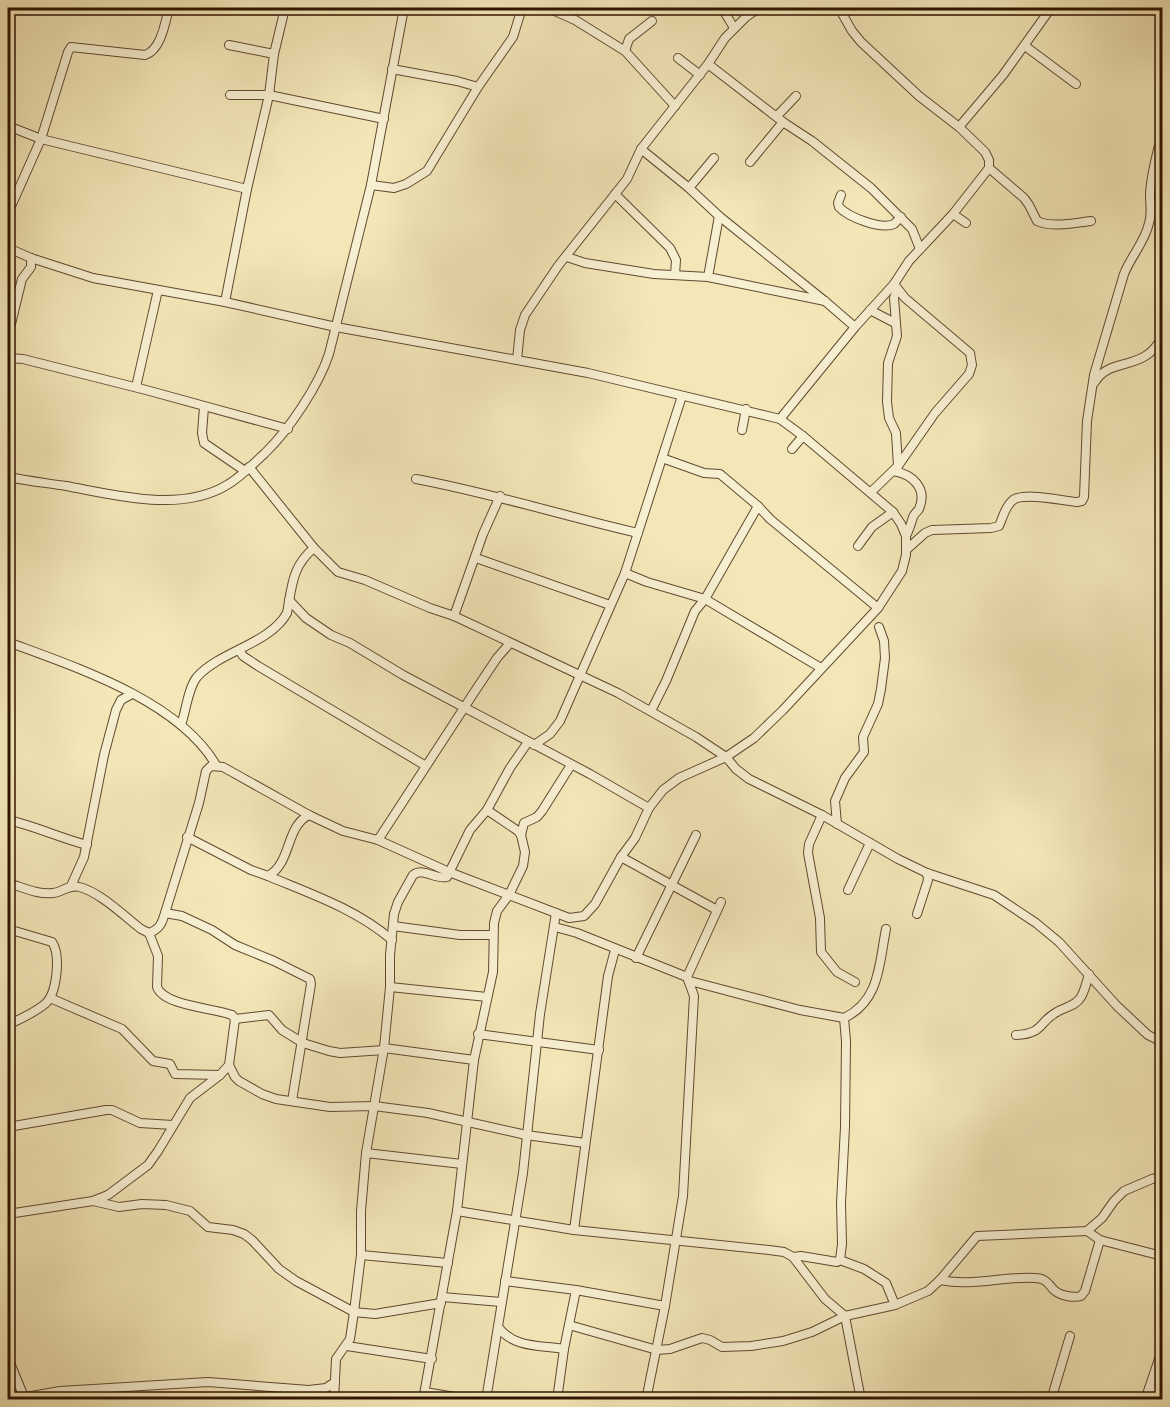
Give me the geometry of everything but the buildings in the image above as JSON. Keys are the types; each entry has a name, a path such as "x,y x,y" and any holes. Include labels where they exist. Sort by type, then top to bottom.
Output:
{"street":[{"path":"8,213 41,139 71,47 145,55 152,53 157,46 169,8"},
{"path":"225,302 285,8"},
{"path":"8,477 126,498 173,501 207,494 227,485 288,429 325,367 371,185 404,8"},
{"path":"371,185 394,188 406,184 427,171 478,87 513,37 522,8"},
{"path":"548,8 575,20 625,51 675,106"},
{"path":"722,8 734,28"},
{"path":"517,360 520,330 525,315 558,266 627,179 641,149 734,28 759,8"},
{"path":"780,419 855,327 895,287 909,261 952,214 989,168 989,160 985,152 919,96 861,42 838,8"},
{"path":"958,127 1003,75 1051,8"},
{"path":"625,51 629,39 652,21"},
{"path":"229,45 274,54"},
{"path":"1024,46 1076,84"},
{"path":"678,58 700,75"},
{"path":"708,64 864,182 912,229 920,249"},
{"path":"392,69 478,87"},
{"path":"230,95 269,95 384,119"},
{"path":"750,162 795,96"},
{"path":"8,126 41,139 247,189"},
{"path":"906,550 925,533 932,530 999,526 1010,502 1016,497 1082,501 1087,421 1098,358 1124,274 1129,261 1143,240 1150,221 1150,193 1162,134"},
{"path":"641,149 855,327"},
{"path":"689,188 714,158"},
{"path":"989,168 1024,198 1037,221 1058,225 1091,221"},
{"path":"615,194 670,248 676,261 675,275"},
{"path":"841,195 839,207 843,212 859,219 891,225 901,217"},
{"path":"952,214 966,223"},
{"path":"708,277 719,216"},
{"path":"8,248 93,278 225,302 336,327 588,372 780,419 893,512 902,524 906,536 902,571 878,609 754,738 726,757 679,778 663,790 649,808 635,838 621,857 595,904 584,916 569,918 449,872 378,840 343,831 216,765 206,771 199,803 161,925 156,931 149,933"},
{"path":"567,257 585,263 654,274 708,277 826,302"},
{"path":"8,336 22,279 32,267 31,258"},
{"path":"895,287 897,336 888,363 887,402 889,418 896,433 895,468"},
{"path":"871,492 895,468 935,413 969,374 972,365 970,353 895,287"},
{"path":"136,387 158,290"},
{"path":"1162,299 1162,304"},
{"path":"870,310 895,323"},
{"path":"1092,387 1100,373 1146,357 1153,352 1162,337"},
{"path":"8,358 23,359 136,387 288,429"},
{"path":"9,1400 70,1390 208,1383 319,1390 334,1399 336,1359 350,1339 354,1312 361,1255 361,1210 366,1153 384,1049 390,987 388,973 398,902 413,875 420,872 447,877 471,830 487,810 510,768 531,743 555,729 625,573 682,396"},
{"path":"204,407 202,433 204,443 247,469 314,548 338,572 365,580 454,616 581,675 696,737 726,757 749,779 822,815 927,873 994,895 1036,923 1059,942 1117,1006 1148,1035 1162,1042"},
{"path":"742,430 747,410"},
{"path":"792,449 803,436"},
{"path":"662,458 704,473 720,474 878,609"},
{"path":"895,468 914,479 920,491 918,511 913,516 906,536"},
{"path":"416,478 500,496 584,521 638,534"},
{"path":"454,616 483,534 500,496"},
{"path":"651,711 696,611 758,506"},
{"path":"858,546 873,528 893,512"},
{"path":"181,725 192,685 197,677 284,619 296,568 314,548"},
{"path":"476,558 610,605"},
{"path":"625,573 705,599 821,668"},
{"path":"290,600 306,618 331,635 350,643 403,675 466,707 649,808"},
{"path":"837,824 835,801 845,778 864,752 863,737 878,704 885,658 884,640 879,627"},
{"path":"8,642 61,661 132,694 181,725 200,743 216,765"},
{"path":"378,840 497,658 510,643"},
{"path":"239,650 243,656 258,666 426,766"},
{"path":"8,883 52,894 71,886 84,857 101,768 116,710 121,700 132,694"},
{"path":"473,1400 424,1396 457,1210 478,1034 493,972 493,935 497,911 509,895 523,866 525,852 521,835 524,823 537,817 542,811 571,765"},
{"path":"487,810 521,835"},
{"path":"268,876 280,865 298,822 309,815"},
{"path":"822,815 809,844 808,853 820,918 821,952 837,972 855,982"},
{"path":"8,820 87,845"},
{"path":"636,958 696,835"},
{"path":"187,837 261,875 340,906 382,931 392,940"},
{"path":"848,890 870,843"},
{"path":"621,857 719,906 688,979 694,996 683,1196 665,1306 646,1400"},
{"path":"917,914 928,880 927,873"},
{"path":"71,886 88,891 149,933 158,956 158,992 164,996 185,1004 226,1013 236,1019 269,1015 282,1030 303,1043 334,1053 384,1049 474,1060"},
{"path":"165,913 182,916 204,926 235,945 310,979 303,1043 292,1101"},
{"path":"486,1400 504,1281 516,1220 537,1041 556,913"},
{"path":"393,926 460,935 493,935"},
{"path":"555,927 583,936 688,979 800,1010 844,1018 858,1009 873,992 886,929"},
{"path":"8,929 48,940 56,947 58,960 50,998 27,1016 8,1025"},
{"path":"574,1230 608,976 615,950"},
{"path":"1017,1035 1028,1035 1035,1031 1053,1014 1081,998 1089,974"},
{"path":"390,987 487,996"},
{"path":"50,998 122,1029 153,1061 170,1064 175,1074 220,1076"},
{"path":"840,1260 845,1127 844,1018"},
{"path":"8,1214 93,1202 108,1195 148,1165 190,1098 220,1076 229,1065 236,1019"},
{"path":"478,1034 599,1050"},
{"path":"229,1065 235,1077 247,1086 262,1094 292,1101 330,1107 374,1106 428,1113 526,1135 585,1143"},
{"path":"8,1127 106,1110 112,1110 140,1124 173,1125"},
{"path":"366,1153 462,1164"},
{"path":"1087,1231 1102,1218 1124,1191 1162,1177"},
{"path":"93,1202 119,1207 142,1204 166,1205 190,1211 208,1227 233,1230 244,1234 279,1269 296,1281 354,1312 375,1314 441,1300 501,1302"},
{"path":"457,1210 574,1230 784,1252 793,1257 825,1299 845,1316 861,1400"},
{"path":"569,1325 657,1350 670,1349 702,1338 722,1347 751,1346 773,1343 812,1332 845,1316 896,1305 928,1291 977,1236 1087,1231 1100,1240 1162,1256"},
{"path":"940,1280 969,1283 1034,1277 1047,1281 1057,1292 1076,1297 1081,1296 1085,1291 1100,1240"},
{"path":"361,1255 448,1263"},
{"path":"793,1257 801,1256 837,1262 840,1260 864,1269 886,1283 896,1305"},
{"path":"504,1281 576,1290 665,1306"},
{"path":"557,1400 576,1290"},
{"path":"498,1328 509,1340 564,1349"},
{"path":"1051,1400 1070,1336"},
{"path":"347,1346 432,1359"},
{"path":"1145,1400 1162,1350"},
{"path":"8,1358 24,1397"},
{"path":"319,1390 335,1382"},
{"path":"1149,1388 1162,1392"}]}
